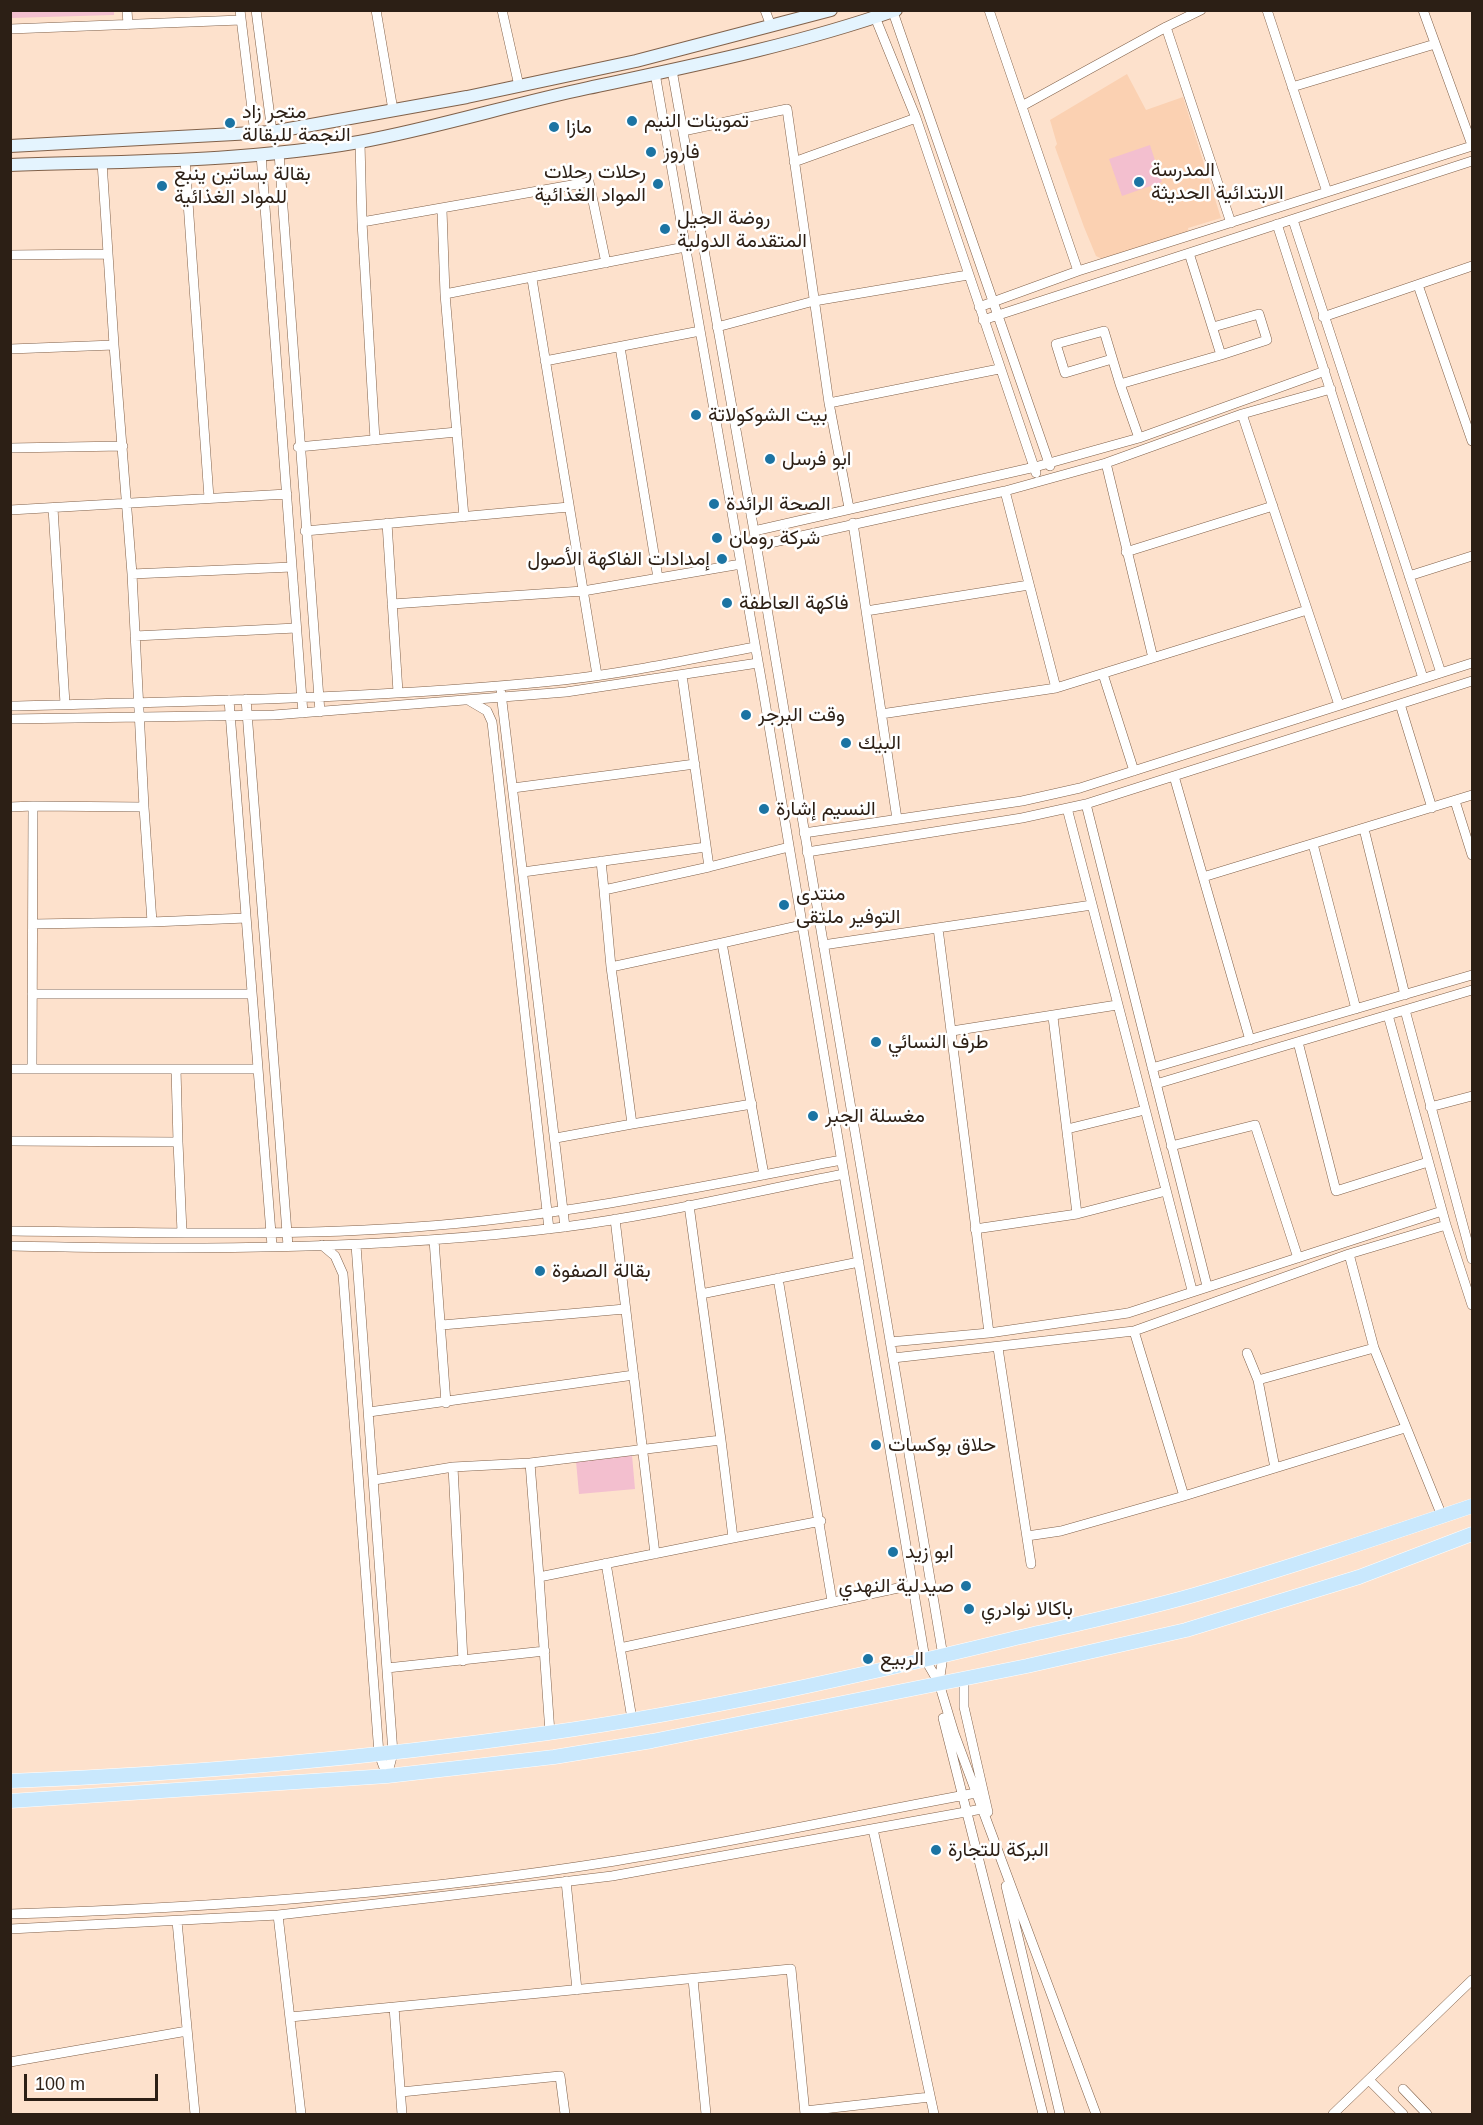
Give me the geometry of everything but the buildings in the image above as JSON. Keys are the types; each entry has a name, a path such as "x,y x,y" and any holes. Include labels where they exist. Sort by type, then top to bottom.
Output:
{"main road":[{"path":"10,146 272,132 519,86 646,58 831,10"},
{"path":"10,165 185,160 279,153 360,141 724,59 894,11"},
{"path":"10,1781 89,1778 386,1754 550,1733 632,1719 943,1656 1191,1596 1473,1506"},
{"path":"10,1801 387,1776 554,1757 652,1741 964,1679 1186,1630 1359,1577 1473,1534"}],"street":[{"path":"127,10 128,25"},
{"path":"256,10 272,132"},
{"path":"376,10 393,110"},
{"path":"502,10 519,86"},
{"path":"765,10 771,26"},
{"path":"989,10 1078,271"},
{"path":"1022,106 1201,10"},
{"path":"1267,10 1327,192"},
{"path":"979,307 1078,271 1473,146 1423,10"},
{"path":"894,11 1054,477"},
{"path":"10,29 128,25 240,15 255,134"},
{"path":"875,17 916,118 1038,480"},
{"path":"1166,27 1231,223"},
{"path":"1292,87 1435,44"},
{"path":"672,70 754,531 943,1656 939,1683"},
{"path":"655,73 758,663 925,1659 939,1683 976,1793 1098,2115"},
{"path":"683,131 787,109 829,403 849,508"},
{"path":"794,162 916,118"},
{"path":"360,141 362,222 375,440"},
{"path":"279,153 298,447 320,712"},
{"path":"261,154 303,713"},
{"path":"185,160 209,498"},
{"path":"983,320 1473,161"},
{"path":"102,162 132,574 152,922"},
{"path":"362,222 442,210 589,182 606,263"},
{"path":"442,210 445,294 464,517"},
{"path":"1293,219 1323,317 1441,673"},
{"path":"1277,224 1424,678"},
{"path":"445,294 532,279 685,247"},
{"path":"1189,253 1221,355"},
{"path":"10,255 107,254"},
{"path":"1323,317 1473,266"},
{"path":"717,327 814,302 968,275"},
{"path":"532,279 597,675"},
{"path":"1418,285 1473,441"},
{"path":"1120,384 1266,340 1258,314 1213,327"},
{"path":"545,361 700,331"},
{"path":"1112,359 1065,373 1056,344 1104,331 1139,438"},
{"path":"10,349 114,345"},
{"path":"620,347 658,578"},
{"path":"829,403 999,369"},
{"path":"754,531 1035,468 1139,438 1325,371"},
{"path":"756,546 1005,491 1106,463 1242,414 1331,388"},
{"path":"1242,414 1339,705"},
{"path":"298,447 457,432"},
{"path":"10,448 123,446"},
{"path":"1106,463 1153,658"},
{"path":"1005,491 1056,688"},
{"path":"10,510 286,494"},
{"path":"1126,552 1273,506"},
{"path":"305,531 569,507"},
{"path":"53,508 65,704"},
{"path":"853,523 897,819"},
{"path":"387,524 398,692"},
{"path":"1409,576 1473,556"},
{"path":"392,604 583,591 741,564"},
{"path":"132,574 292,567"},
{"path":"866,611 1029,585"},
{"path":"881,714 1056,688 1307,610"},
{"path":"135,636 296,628"},
{"path":"10,706 229,700 501,686 597,675 755,647"},
{"path":"10,719 247,717 320,712 566,692 758,663"},
{"path":"804,833 1022,801 1080,788 1473,663"},
{"path":"1104,674 1134,771"},
{"path":"682,675 709,867"},
{"path":"807,852 1086,804 1473,681"},
{"path":"501,686 565,1227"},
{"path":"246,699 288,1246"},
{"path":"229,700 272,1246"},
{"path":"468,700 487,711 492,722 549,1229"},
{"path":"1400,704 1432,808"},
{"path":"513,788 695,764"},
{"path":"1174,776 1250,1040"},
{"path":"1203,877 1473,795"},
{"path":"1455,801 1473,855"},
{"path":"1086,804 1207,1286"},
{"path":"32,1069 33,806"},
{"path":"10,807 144,807"},
{"path":"1067,808 1192,1290"},
{"path":"1364,829 1405,995"},
{"path":"1313,844 1356,1009"},
{"path":"523,872 706,847"},
{"path":"604,890 789,847"},
{"path":"601,861 610,967 632,1124"},
{"path":"823,945 1092,905"},
{"path":"33,924 246,918"},
{"path":"610,967 802,925"},
{"path":"938,928 989,1333"},
{"path":"722,943 764,1175"},
{"path":"1152,1068 1473,975"},
{"path":"1156,1084 1473,990"},
{"path":"32,994 252,994"},
{"path":"952,1031 1053,1017 1117,1005"},
{"path":"1406,1010 1430,1107 1473,1259"},
{"path":"1389,1015 1446,1225 1473,1305"},
{"path":"1053,1017 1077,1214"},
{"path":"1298,1042 1336,1191 1428,1162"},
{"path":"10,1069 258,1069"},
{"path":"176,1069 182,1232"},
{"path":"1430,1107 1473,1095"},
{"path":"556,1138 752,1104"},
{"path":"1067,1129 1145,1110"},
{"path":"1171,1146 1255,1125 1298,1257"},
{"path":"10,1142 178,1142"},
{"path":"10,1231 286,1231 415,1227 547,1213 841,1160"},
{"path":"10,1246 115,1248 288,1246 434,1240 549,1229 615,1219 844,1174"},
{"path":"975,1229 1077,1214 1166,1191"},
{"path":"689,1205 734,1538"},
{"path":"890,1342 989,1333 1128,1313 1192,1290 1442,1211"},
{"path":"615,1219 655,1554"},
{"path":"893,1358 998,1348 1134,1330 1349,1254 1446,1225"},
{"path":"434,1240 446,1403"},
{"path":"322,1245 335,1256 343,1274 387,1776"},
{"path":"356,1245 387,1668 386,1754"},
{"path":"1349,1254 1374,1348 1442,1516"},
{"path":"701,1294 859,1262"},
{"path":"778,1278 821,1521 832,1600"},
{"path":"442,1325 625,1309"},
{"path":"1134,1330 1184,1496"},
{"path":"998,1348 1031,1564"},
{"path":"1258,1380 1374,1348"},
{"path":"1246,1353 1258,1380 1275,1468"},
{"path":"369,1412 634,1375"},
{"path":"1027,1536 1061,1531 1184,1496 1405,1428"},
{"path":"374,1480 453,1467 530,1464 721,1440"},
{"path":"530,1464 550,1733"},
{"path":"453,1467 463,1660"},
{"path":"539,1577 821,1521"},
{"path":"606,1563 632,1719"},
{"path":"620,1648 832,1600 912,1585"},
{"path":"387,1668 544,1651"},
{"path":"964,1679 964,1707 1060,2115"},
{"path":"942,1713 1043,2115"},
{"path":"10,1914 282,1901 434,1885 615,1861 976,1793"},
{"path":"10,1929 278,1915 566,1881 612,1875 982,1809"},
{"path":"873,1829 934,2115"},
{"path":"566,1881 577,1990"},
{"path":"278,1915 301,2115"},
{"path":"177,1921 195,2115"},
{"path":"290,2017 791,1969 805,2113 930,2097"},
{"path":"693,1979 706,2115"},
{"path":"1333,2115 1473,1980"},
{"path":"394,2007 402,2115"},
{"path":"10,2062 187,2031"},
{"path":"401,2092 560,2076 566,2115"},
{"path":"1369,2080 1403,2115"},
{"path":"1403,2089 1427,2115"}],"shaded area":[{"path":"114,10 114,15 11,18 11,11"},
{"name":"المدرسة الابتدائية الحديثة","path":"1127,74 1146,110 1183,97 1221,218 1188,228 1189,234 1104,260 1096,256 1084,227 1055,147 1057,144 1050,120"},
{"path":"1150,145 1162,182 1122,196 1109,159"},
{"path":"632,1455 635,1489 579,1494 576,1461"}],"place":[{"name":"تموينات النيم","path":"632,121"},
{"name":"متجر زاد النجمة للبقالة","path":"230,123"},
{"name":"مازا","path":"554,127"},
{"name":"فاروز","path":"651,152"},
{"name":"المدرسة الابتدائية الحديثة","path":"1139,182"},
{"name":"رحلات رحلات المواد الغذائية","path":"658,184"},
{"name":"بقالة بساتين ينبع للمواد الغذائية","path":"162,186"},
{"name":"روضة الجيل المتقدمة الدولية","path":"665,229"},
{"name":"بيت الشوكولاتة","path":"696,415"},
{"name":"ابو فرسل","path":"770,459"},
{"name":"الصحة الرائدة","path":"714,504"},
{"name":"شركة رومان","path":"717,538"},
{"name":"إمدادات الفاكهة الأصول","path":"722,559"},
{"name":"فاكهة العاطفة","path":"727,603"},
{"name":"وقت البرجر","path":"746,715"},
{"name":"البيك","path":"846,743"},
{"name":"النسيم إشارة","path":"764,809"},
{"name":"منتدى التوفير ملتقى","path":"784,905"},
{"name":"طرف النسائي","path":"876,1042"},
{"name":"مغسلة الجبر","path":"813,1116"},
{"name":"بقالة الصفوة","path":"540,1271"},
{"name":"حلاق بوكسات","path":"876,1445"},
{"name":"ابو زيد","path":"893,1552"},
{"name":"صيدلية النهدي","path":"966,1586"},
{"name":"باكالا نوادري","path":"969,1609"},
{"name":"الربيع","path":"868,1659"},
{"name":"البركة للتجارة","path":"936,1850"}]}
